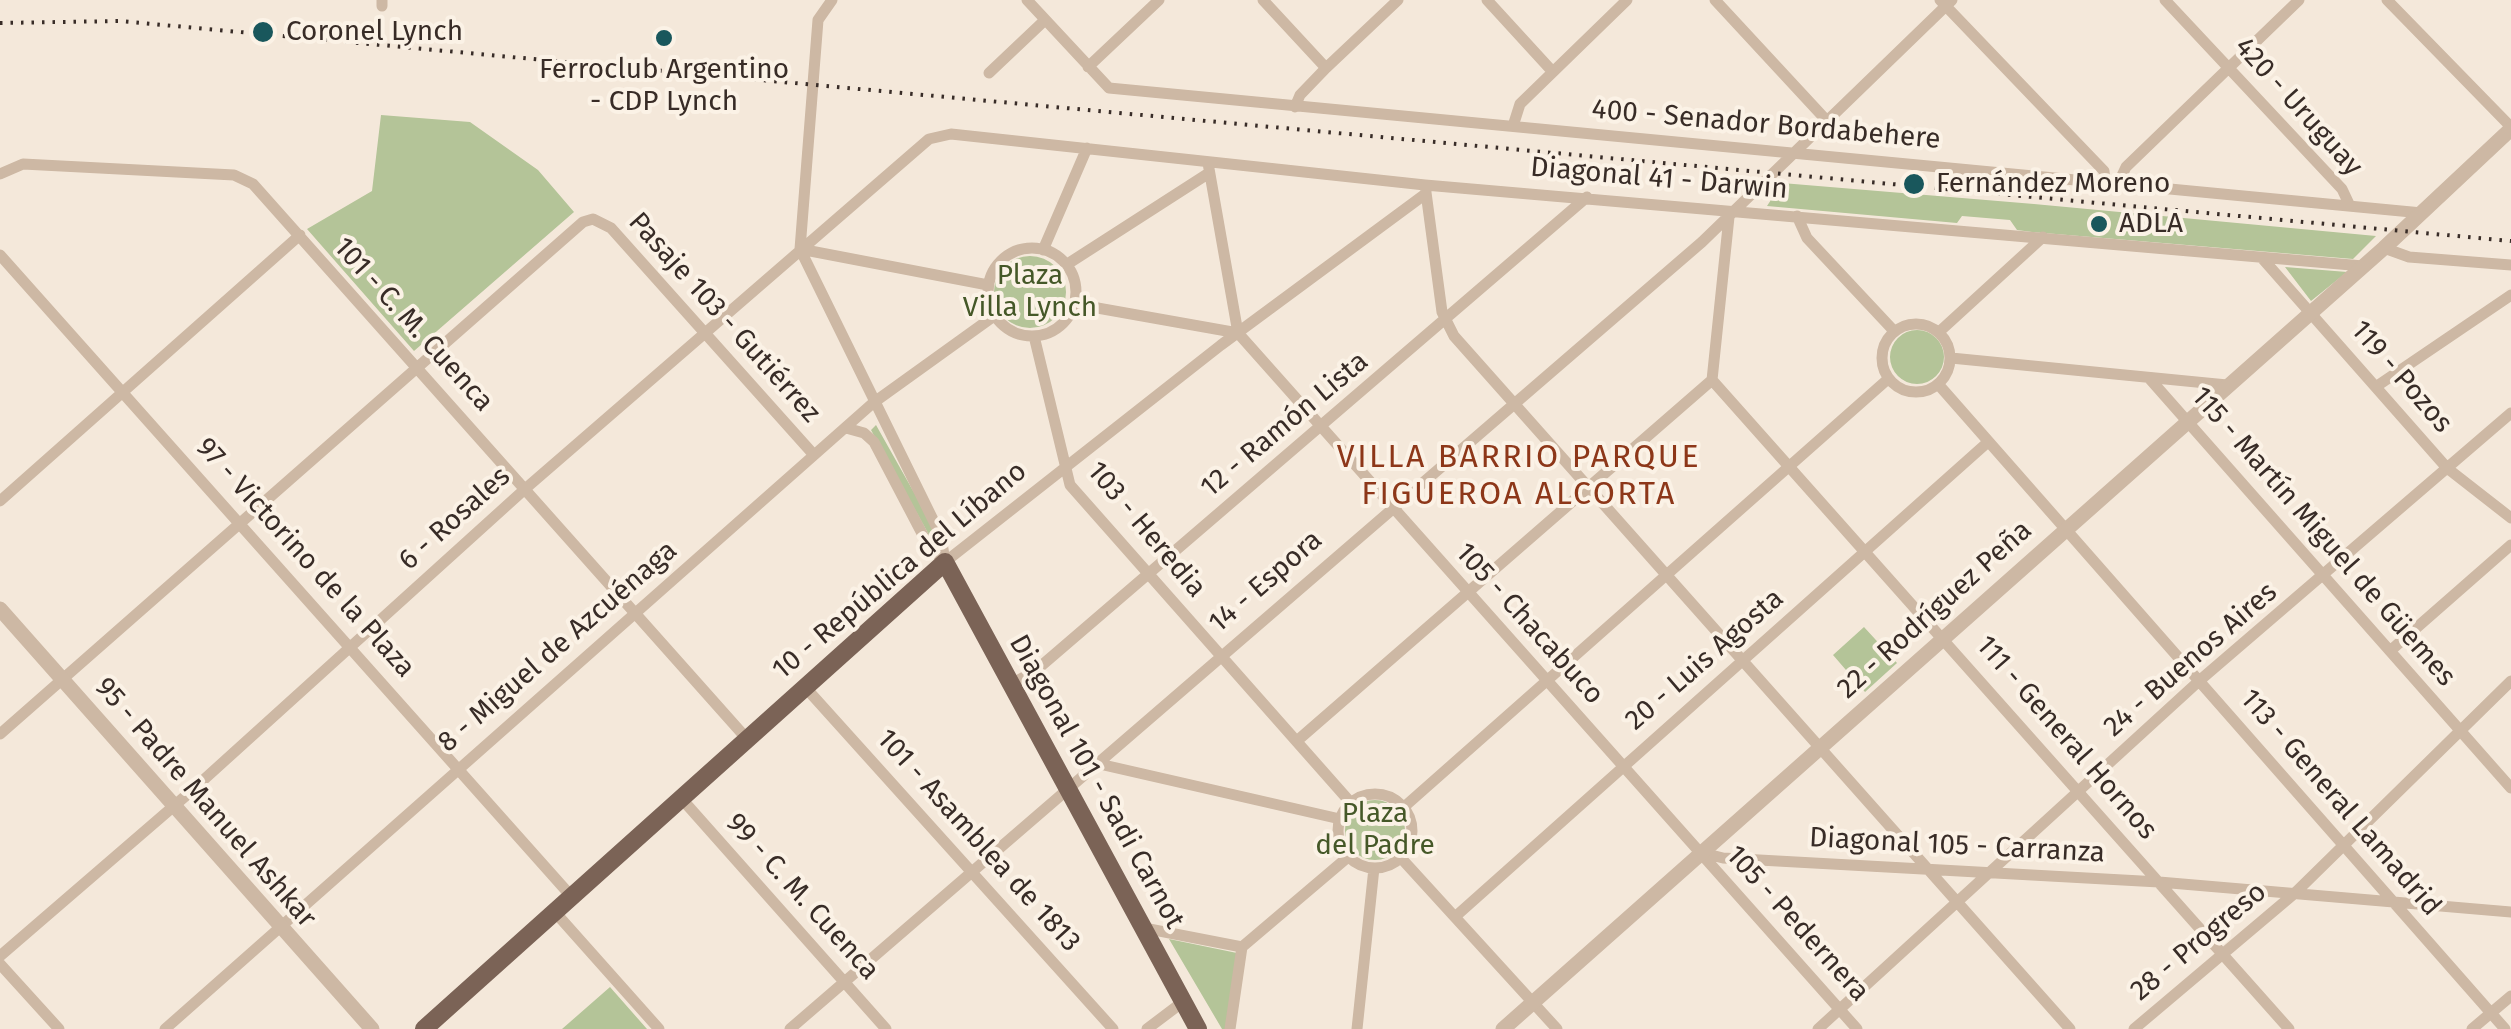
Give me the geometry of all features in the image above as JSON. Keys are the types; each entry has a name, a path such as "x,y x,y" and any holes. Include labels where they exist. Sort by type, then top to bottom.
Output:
{"main road":[{"name":"Diagonal 101 - Sadi Carnot","path":"945,562 1198,1029"},
{"name":"10 - República del Líbano","path":"434,1026 554,911 945,562"}],"street":[{"path":"832,0 819,13 800,249 988,286"},
{"path":"1028,0 1088,67 1159,0"},
{"path":"1263,0 1326,68"},
{"path":"1295,107 1326,68 1398,0"},
{"path":"1488,0 1552,71"},
{"path":"1513,126 1520,104 1627,0"},
{"path":"1715,0 1828,122"},
{"name":"420 - Uruguay","path":"2165,0 2342,190 2350,206"},
{"path":"1946,2 2112,183 2299,0"},
{"path":"2388,0 2511,128"},
{"name":"14 - Espora","path":"790,1029 1733,214 1946,2"},
{"path":"989,73 1045,20"},
{"name":"400 - Senador Bordabehere","path":"1088,67 1104,86 1295,107 2422,213"},
{"name":"22 - Rodríguez Peña","path":"1503,1029 2384,248 2511,128"},
{"name":"6 - Rosales","path":"0,956 920,143 951,134"},
{"name":"Diagonal 41 - Darwin","path":"951,134 1088,148 1209,168 1424,190 1587,197 1733,214 1798,216 2363,266"},
{"path":"1042,250 1088,148"},
{"name":"101 - C. M. Cuenca","path":"0,174 22,164 234,175 253,184 747,739"},
{"path":"1066,265 1209,168 1238,334 1074,304"},
{"path":"1424,190 1446,322 2070,1029"},
{"name":"10 - República del Líbano","path":"945,562 1424,190"},
{"name":"12 - Ramón Lista","path":"1011,684 1034,672 1587,197"},
{"path":"1298,740 1712,380 1733,214"},
{"path":"1798,216 1807,238 1894,331"},
{"name":"Pasaje 103 - Gutiérrez","path":"416,367 573,229 593,219 611,228 814,455"},
{"path":"0,501 300,235"},
{"path":"1939,332 2043,237"},
{"path":"1027,248 1042,250 1066,265 1074,278 1074,304 1063,324 1034,336 1014,333 994,316 988,286 994,270 1008,255 1027,248"},
{"path":"2384,248 2410,257 2511,265"},
{"name":"Diagonal 101 - Sadi Carnot","path":"800,249 941,536 945,562"},
{"name":"97 - Victorino de la Plaza","path":"0,255 571,896"},
{"name":"119 - Pozos","path":"2262,258 2446,468 2511,518"},
{"path":"2377,386 2511,295"},
{"name":"8 - Miguel de Azcuénaga","path":"166,1029 873,404 994,316"},
{"path":"1912,324 1939,332 1951,358 1938,384 1908,392 1888,379 1882,349 1894,331 1912,324"},
{"name":"105 - Chacabuco","path":"1238,334 1700,852"},
{"path":"1034,336 1063,469"},
{"path":"1951,358 2149,378"},
{"path":"0,734 416,367"},
{"name":"115 - Martín Miguel de Güemes","path":"2149,378 2227,386"},
{"name":"115 - Martín Miguel de Güemes","path":"2149,378 2511,788"},
{"path":"1404,807 1888,379"},
{"name":"111 - General Hornos","path":"1712,380 2289,1029"},
{"name":"113 - General Lamadrid","path":"1938,384 2505,1029"},
{"name":"24 - Buenos Aires","path":"1818,1029 2200,681 2511,413"},
{"name":"Diagonal 101 - Sadi Carnot","path":"846,428 864,433 874,442 927,543 945,562"},
{"name":"20 - Luis Agosta","path":"1456,916 1988,442"},
{"name":"103 - Heredia","path":"1063,469 1070,485 1351,802"},
{"path":"2390,650 2511,545"},
{"name":"95 - Padre Manuel Ashkar","path":"0,609 372,1029"},
{"name":"28 - Progreso","path":"2134,1029 2295,893 2511,681"},
{"name":"101 - Asamblea de 1813","path":"805,687 1113,1029"},
{"path":"1095,763 1340,819"},
{"path":"1384,794 1404,807 1413,827 1401,858 1374,868 1348,857 1339,839 1340,819 1351,802 1384,794"},
{"name":"99 - C. M. Cuenca","path":"681,798 886,1029"},
{"name":"Diagonal 105 - Carranza","path":"1700,852 1723,858 2159,882 2511,912"},
{"name":"105 - Pedernera","path":"1700,852 1856,1029"},
{"path":"1230,1029 1242,947 1348,857"},
{"path":"1401,858 1556,1029"},
{"path":"1357,1029 1374,868"},
{"path":"554,911 659,1029"},
{"path":"1144,928 1242,947"},
{"path":"0,964 59,1029"},
{"path":"2472,1029 2511,996"},
{"path":"1147,1029 1184,1001"}],"green space":[{"path":"381,115 470,122 538,170 574,212 414,351 307,229 372,191"},
{"path":"1782,183 2376,236 2353,259 2032,232 2017,230 2010,220 1962,216 1957,223 1767,206"},
{"name":"Plaza Villa Lynch","path":"1030,256 1055,267 1066,292 1055,317 1030,328 1005,317 994,292 1005,267"},
{"path":"2285,267 2347,272 2311,301"},
{"path":"1917,330 1936,338 1944,357 1936,376 1917,384 1898,376 1890,357 1898,338"},
{"path":"876,425 934,528 929,535 871,430"},
{"path":"1864,627 1897,663 1865,692 1833,655"},
{"name":"Plaza del Padre","path":"1375,800 1397,808 1405,830 1397,852 1375,860 1353,852 1345,830 1353,808"},
{"path":"1169,939 1237,953 1228,1029 1222,1029"},
{"path":"610,987 647,1029 562,1029"}],"railway":[{"path":"0,23 120,21 2511,241"}],"place":[{"name":"Coronel Lynch","path":"263,32"},
{"name":"Ferroclub Argentino - CDP Lynch","path":"664,38"},
{"name":"Fernández Moreno","path":"1914,184"},
{"name":"ADLA","path":"2099,224"}],"district":[{"name":"VILLA BARRIO PARQUE FIGUEROA ALCORTA","path":"1519,476"}]}
